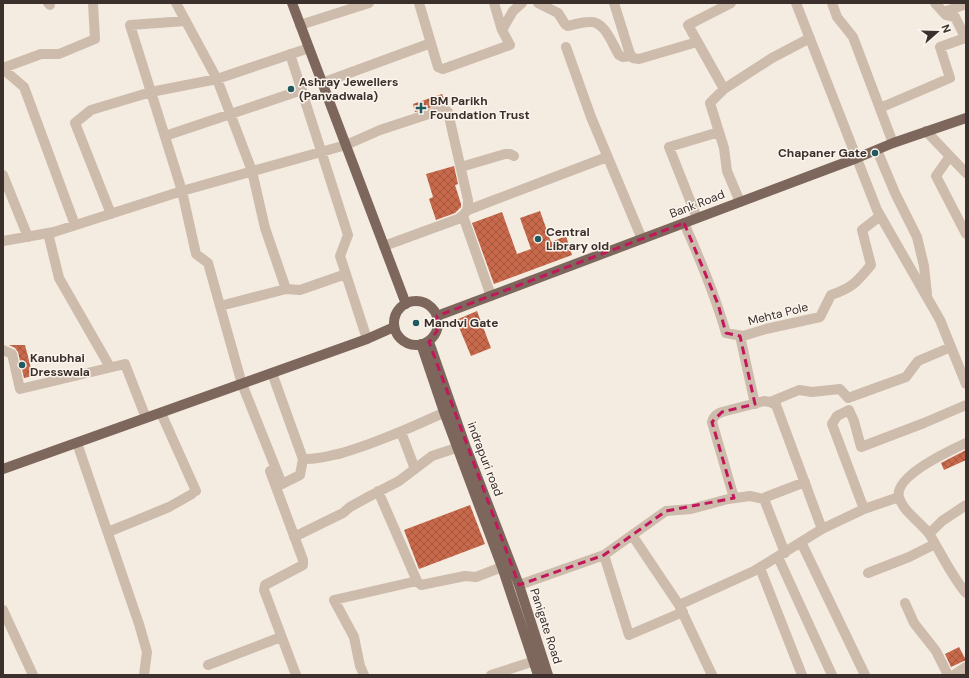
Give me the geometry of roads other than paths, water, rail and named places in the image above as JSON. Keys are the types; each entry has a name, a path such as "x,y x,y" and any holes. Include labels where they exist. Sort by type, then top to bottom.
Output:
{"main road":[{"path":"292,3 406,304"},
{"name":"Bank Road","path":"437,316 857,158 893,143 966,118"},
{"path":"416,301 423,302 434,310 437,316 438,324 437,331 433,339 416,346 404,343 400,339 393,322 398,310 406,304 416,301"},
{"path":"3,469 367,339 394,327"},
{"name":"indrapuri road","path":"425,343 461,447 519,585"},
{"path":"461,447 502,567 538,660 538,675"},
{"name":"Panigate Road","path":"519,585 538,660 548,675"}],"street":[{"path":"75,225 24,87 3,69 41,54 59,54 95,39 93,3"},
{"path":"176,3 217,79 231,114 252,171 265,228 286,289"},
{"path":"300,25 369,3"},
{"path":"419,3 438,67 443,68 510,46 502,30 494,3"},
{"path":"502,30 513,11 522,3"},
{"path":"538,3 558,13 568,26 590,22 599,24 603,28 618,55 623,57 631,56 639,59 697,42"},
{"path":"614,3 631,56"},
{"path":"724,89 688,25 731,3"},
{"path":"796,3 876,210 940,320 966,384"},
{"path":"832,3 837,18 853,37 893,143"},
{"path":"880,108 950,78 940,47 966,39 955,18 946,15 935,3"},
{"path":"944,12 966,4"},
{"path":"186,21 130,25 182,191 196,254 208,263 240,385 303,560 302,565 265,585 264,590 296,675"},
{"path":"740,202 727,171 724,148 710,103 724,89 772,58 810,38"},
{"path":"322,83 432,43"},
{"path":"566,47 591,117 642,239"},
{"path":"111,214 75,123 91,110 151,92 217,79 309,48"},
{"path":"290,54 348,235 340,256 367,339"},
{"path":"165,136 302,90"},
{"path":"3,241 48,233 182,191 346,145 380,130 444,109 448,112 468,200 466,213 492,296"},
{"path":"926,131 966,173"},
{"path":"697,218 669,147 719,132"},
{"path":"877,150 895,193 916,236 924,266 928,298"},
{"path":"461,167 505,154 514,156"},
{"path":"950,156 936,176 966,234"},
{"path":"384,246 458,219 466,213 607,157"},
{"path":"3,175 28,237"},
{"name":"Mehta Pole","path":"684,223 718,304 726,333 743,336 766,329 820,317 831,295 845,291 858,282 871,265 862,230 880,216"},
{"path":"48,233 59,278 110,367"},
{"path":"220,306 286,289 300,290 346,274"},
{"path":"740,336 755,404"},
{"path":"770,402 799,390 812,392 840,389 848,398 906,377 918,361 951,347"},
{"path":"3,350 12,354 20,389 125,364 146,418"},
{"path":"240,385 282,484 300,475 302,459 272,373"},
{"path":"734,498 712,422 716,414 764,401 770,402 776,405 822,529"},
{"path":"864,509 832,424 837,416 849,410 854,421 861,447 966,405"},
{"path":"302,459 316,460 357,449 401,432 448,410"},
{"path":"108,532 169,507 194,493 161,413"},
{"path":"401,432 415,469"},
{"path":"77,442 128,586 148,652 144,675"},
{"path":"966,443 947,452 913,474 903,484 899,497 904,506 929,534 952,575 966,593"},
{"path":"294,537 343,513 350,507 399,481 432,456 461,447"},
{"path":"519,585 604,555 666,511 691,509 734,498 750,496 764,498 805,482"},
{"path":"378,491 416,581 421,585 465,576 476,577 502,567"},
{"path":"604,555 629,635 760,568 822,529 864,509 899,497"},
{"path":"764,498 782,555 832,675"},
{"path":"929,534 942,521 966,505"},
{"path":"632,535 681,608 712,675"},
{"path":"801,542 866,675"},
{"path":"868,573 909,557 935,544"},
{"path":"760,568 802,675"},
{"path":"364,675 360,666 354,637 334,600 416,581"},
{"path":"905,603 914,623 936,651 948,675"},
{"path":"3,610 33,675"},
{"path":"208,665 281,637"},
{"path":"491,675 538,660"},
{"path":"954,675 966,667"}],"place":[{"name":"Ashray Jewellers (Panvadwala)","path":"291,89"},
{"name":"BM Parikh Foundation Trust","path":"421,108"},
{"name":"Chapaner Gate","path":"875,153"},
{"name":"Central Library old","path":"538,239"},
{"name":"Mandvi Gate","path":"416,323"},
{"name":"Kanubhai Dresswala","path":"22,365"}]}
